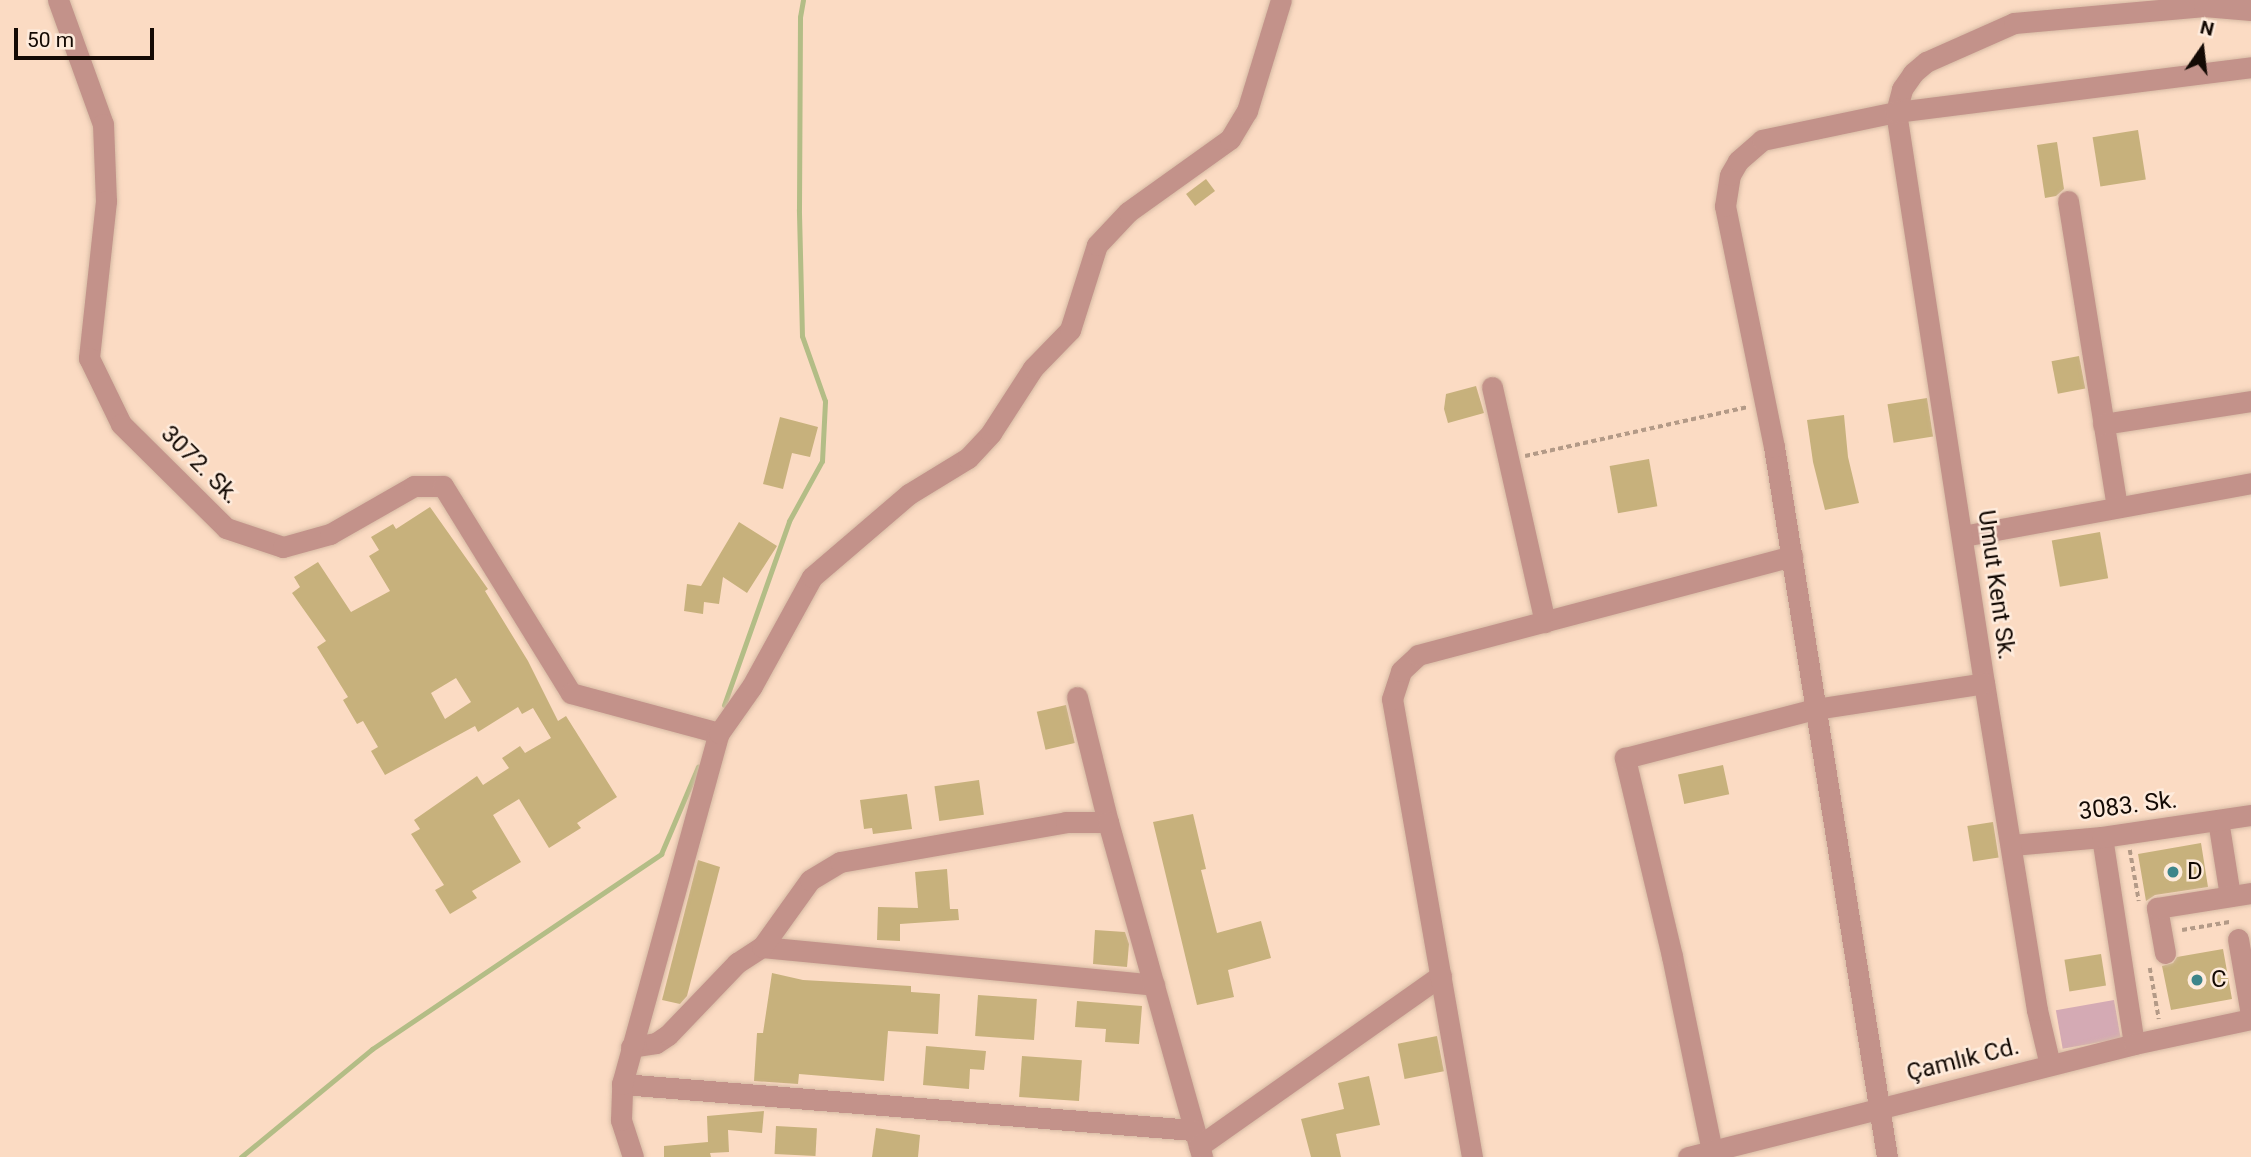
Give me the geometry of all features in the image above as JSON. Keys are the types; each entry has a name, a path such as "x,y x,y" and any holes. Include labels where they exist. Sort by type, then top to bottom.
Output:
{"street":[{"name":"3072. Sk.","path":"58,0 103,124 106,201 89,358 121,424 226,528 283,548 330,534 414,486 443,486 571,693 719,733"},
{"path":"633,1157 621,1121 622,1084 719,733 752,686 812,577 909,494 968,458 991,433 1033,368 1070,330 1097,244 1128,212 1230,139 1247,111 1281,0"},
{"path":"1896,112 1902,89 1913,73 1926,62 2014,23 2204,6 2251,10"},
{"path":"1887,1157 1792,556 1766,404 1725,206 1730,174 1738,161 1762,140 1896,112 2251,67"},
{"name":"Umut Kent Sk.","path":"1896,112 1984,683 2037,1010 2050,1065"},
{"path":"2068,201 2117,508"},
{"path":"1492,387 1545,622"},
{"path":"2103,424 2251,401"},
{"path":"1963,536 2251,482"},
{"path":"1472,1157 1392,699 1401,671 1418,655 1792,556"},
{"path":"1712,1151 1672,956 1625,758 1815,709 1984,683"},
{"path":"1077,697 1108,822 1198,1144"},
{"name":"3083. Sk.","path":"2012,845 2102,837 2251,814"},
{"path":"2158,949 2157,908 2240,895 2218,820"},
{"path":"631,1047 656,1043 668,1035 737,963 762,947 810,880 840,862 1066,822 1108,822"},
{"path":"2102,837 2134,1044"},
{"path":"2238,940 2251,1016"},
{"path":"762,947 1154,985"},
{"path":"622,1084 1198,1144 1441,975"},
{"name":"Çamlık Cd.","path":"1688,1157 2251,1016"}],"path":[{"path":"1508,460 1766,404"},
{"path":"2141,911 2130,849 2143,847"},
{"path":"2160,1021 2158,949 2235,921 2238,940"}],"shaded area":[{"path":"2114,1000 2121,1038 2063,1049 2056,1010"}],"building":[{"path":"2138,130 2146,179 2100,187 2093,137"},
{"path":"2057,142 2064,189 2056,196 2045,198 2037,145"},
{"path":"1206,179 1215,191 1195,206 1186,194"},
{"path":"2079,356 2085,388 2058,394 2052,361"},
{"path":"1476,386 1484,413 1448,423 1444,409 1446,394"},
{"path":"1927,398 1933,437 1894,443 1887,404"},
{"path":"1844,415 1848,457 1859,503 1825,510 1813,462 1807,420"},
{"path":"780,417 818,427 810,457 792,453 783,489 763,484"},
{"path":"1649,459 1657,506 1618,513 1610,466"},
{"path":"430,507 488,589 485,591 528,661 558,721 566,716 617,797 577,823 581,828 549,848 519,799 493,815 521,862 472,891 477,898 450,914 435,890 444,885 411,834 420,829 414,820 477,776 483,785 509,768 502,758 520,746 525,753 551,738 533,708 522,714 518,707 478,732 475,726 385,775 371,751 378,747 363,721 357,724 343,700 348,697 317,647 326,641 292,593 300,587 294,577 318,562 351,612 390,591 369,556 379,550 371,537 393,524 396,529","holes":["456,678 471,702 445,719 431,693"]},
{"path":"739,522 777,546 747,593 723,577 719,604 704,602 703,614 684,611 687,584 701,586"},
{"path":"2100,532 2108,578 2060,587 2052,541"},
{"path":"1066,705 1075,743 1046,750 1037,712"},
{"path":"1723,765 1729,794 1684,804 1678,775"},
{"path":"979,780 984,815 939,821 934,786"},
{"path":"907,794 912,829 873,834 872,828 864,829 860,800"},
{"path":"1193,814 1206,869 1201,870 1217,933 1261,921 1271,958 1228,970 1234,997 1197,1005 1153,822"},
{"path":"1993,822 1999,858 1973,862 1967,826"},
{"name":"D","path":"2201,843 2208,887 2155,895 2146,901 2138,854"},
{"path":"698,860 720,867 687,996 680,1004 662,1000"},
{"path":"947,869 950,909 958,909 959,920 900,924 900,941 877,940 878,907 918,908 915,872"},
{"path":"1095,930 1125,932 1129,944 1127,967 1093,964"},
{"name":"C","path":"2223,949 2232,999 2171,1010 2162,966 2173,963 2177,957"},
{"path":"2101,954 2106,986 2069,991 2064,960"},
{"path":"772,973 803,980 911,986 911,992 940,994 938,1034 888,1031 884,1081 799,1074 798,1084 754,1081 757,1033 763,1033"},
{"path":"978,995 1037,999 1034,1040 975,1036"},
{"path":"1077,1001 1142,1006 1139,1044 1105,1042 1106,1029 1075,1027"},
{"path":"1437,1036 1444,1071 1405,1079 1398,1044"},
{"path":"926,1046 986,1051 984,1070 970,1069 969,1089 923,1085"},
{"path":"1022,1056 1082,1060 1079,1101 1019,1097"},
{"path":"1369,1076 1380,1125 1336,1134 1341,1157 1311,1157 1301,1119 1344,1109 1338,1083"},
{"path":"764,1111 762,1133 728,1130 729,1152 710,1153 711,1157 664,1157 664,1146 708,1142 707,1116"},
{"path":"776,1126 817,1128 815,1156 775,1154"},
{"path":"876,1128 920,1135 918,1157 872,1157"}],"waterway":[{"path":"724,705 789,521 822,461 825,401 802,336 799,209 800,17 803,0"},
{"path":"241,1157 372,1049 661,854 698,767"}],"place":[{"name":"D","path":"2173,872"},
{"name":"C","path":"2197,980"}]}
